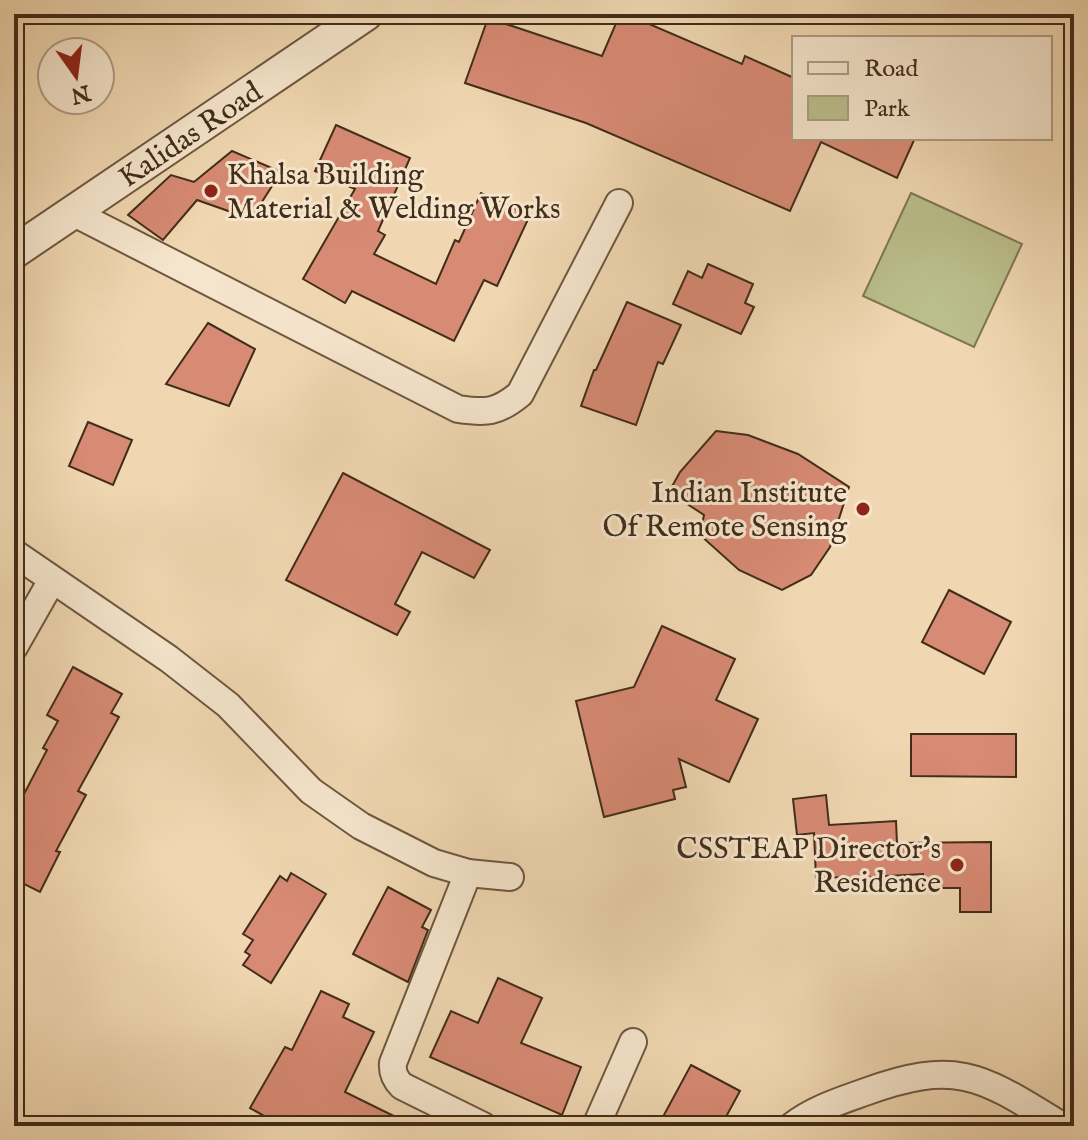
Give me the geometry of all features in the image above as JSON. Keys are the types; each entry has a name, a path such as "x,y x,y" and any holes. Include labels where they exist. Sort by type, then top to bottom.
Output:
{"street":[{"name":"Kalidas Road","path":"17,246 74,213 366,14"},
{"path":"74,213 458,409 480,412 503,408 520,394 619,203"},
{"path":"14,553 169,659 228,705 311,791 361,826 434,863 468,873 510,877"},
{"path":"14,647 52,580"},
{"path":"468,873 393,1063 393,1071 396,1081 402,1086 483,1126"},
{"path":"596,1126 633,1042"},
{"path":"792,1126 826,1106 895,1082 922,1074 958,1074 996,1085 1062,1126"}],"green space":[{"path":"911,193 1022,244 974,347 863,296"}],"building":[{"path":"620,14 626,14 742,64 745,56 792,77 792,140 914,140 897,178 821,142 790,211 586,123 465,83 488,18 602,56"},
{"path":"336,125 410,158 378,231 385,235 374,254 436,284 455,240 459,242 481,193 530,215 497,286 484,280 454,341 352,291 345,303 303,279 355,189 315,171"},
{"name":"Khalsa Building Material & Welding Works","path":"232,151 281,172 251,219 197,200 163,240 128,215 171,175 194,182"},
{"path":"708,264 753,284 745,303 754,307 741,334 673,304 688,271 702,278"},
{"path":"627,302 681,325 663,364 658,362 636,425 581,406 594,370"},
{"path":"208,323 255,349 229,406 166,384"},
{"path":"88,422 132,440 113,485 69,466"},
{"path":"716,431 748,435 798,454 849,487 830,547 811,575 782,590 739,570 700,535 704,515 669,492 680,472"},
{"path":"343,473 490,550 474,578 422,552 395,604 410,612 397,635 286,580"},
{"path":"949,590 1011,622 984,674 922,642"},
{"path":"662,626 735,659 716,700 758,719 729,782 679,759 686,787 673,790 675,799 604,817 576,701 634,687"},
{"path":"73,667 122,694 111,713 119,717 78,791 86,795 56,851 60,852 40,892 14,879 14,791 23,796 47,750 43,748 58,721 47,715"},
{"path":"911,734 1016,734 1016,777 911,776"},
{"path":"826,795 829,825 896,821 897,843 991,842 991,912 960,912 960,888 923,888 923,874 871,877 871,885 847,886 847,877 816,878 814,833 797,835 793,799"},
{"path":"291,873 326,894 271,983 243,965 250,955 245,952 253,940 243,934 280,876 287,881"},
{"path":"388,887 431,910 422,927 428,930 408,982 353,954"},
{"path":"498,978 542,998 521,1043 581,1067 562,1115 430,1057 451,1011 478,1023"},
{"path":"321,991 349,1004 343,1017 374,1032 345,1092 414,1126 282,1126 250,1108 285,1047 292,1050"},
{"path":"691,1065 740,1091 721,1126 658,1126"}],"place":[{"name":"Khalsa Building Material & Welding Works","path":"211,191"},
{"name":"Indian Institute Of Remote Sensing","path":"863,509"},
{"name":"CSSTEAP Director's Residence","path":"957,865"}]}
